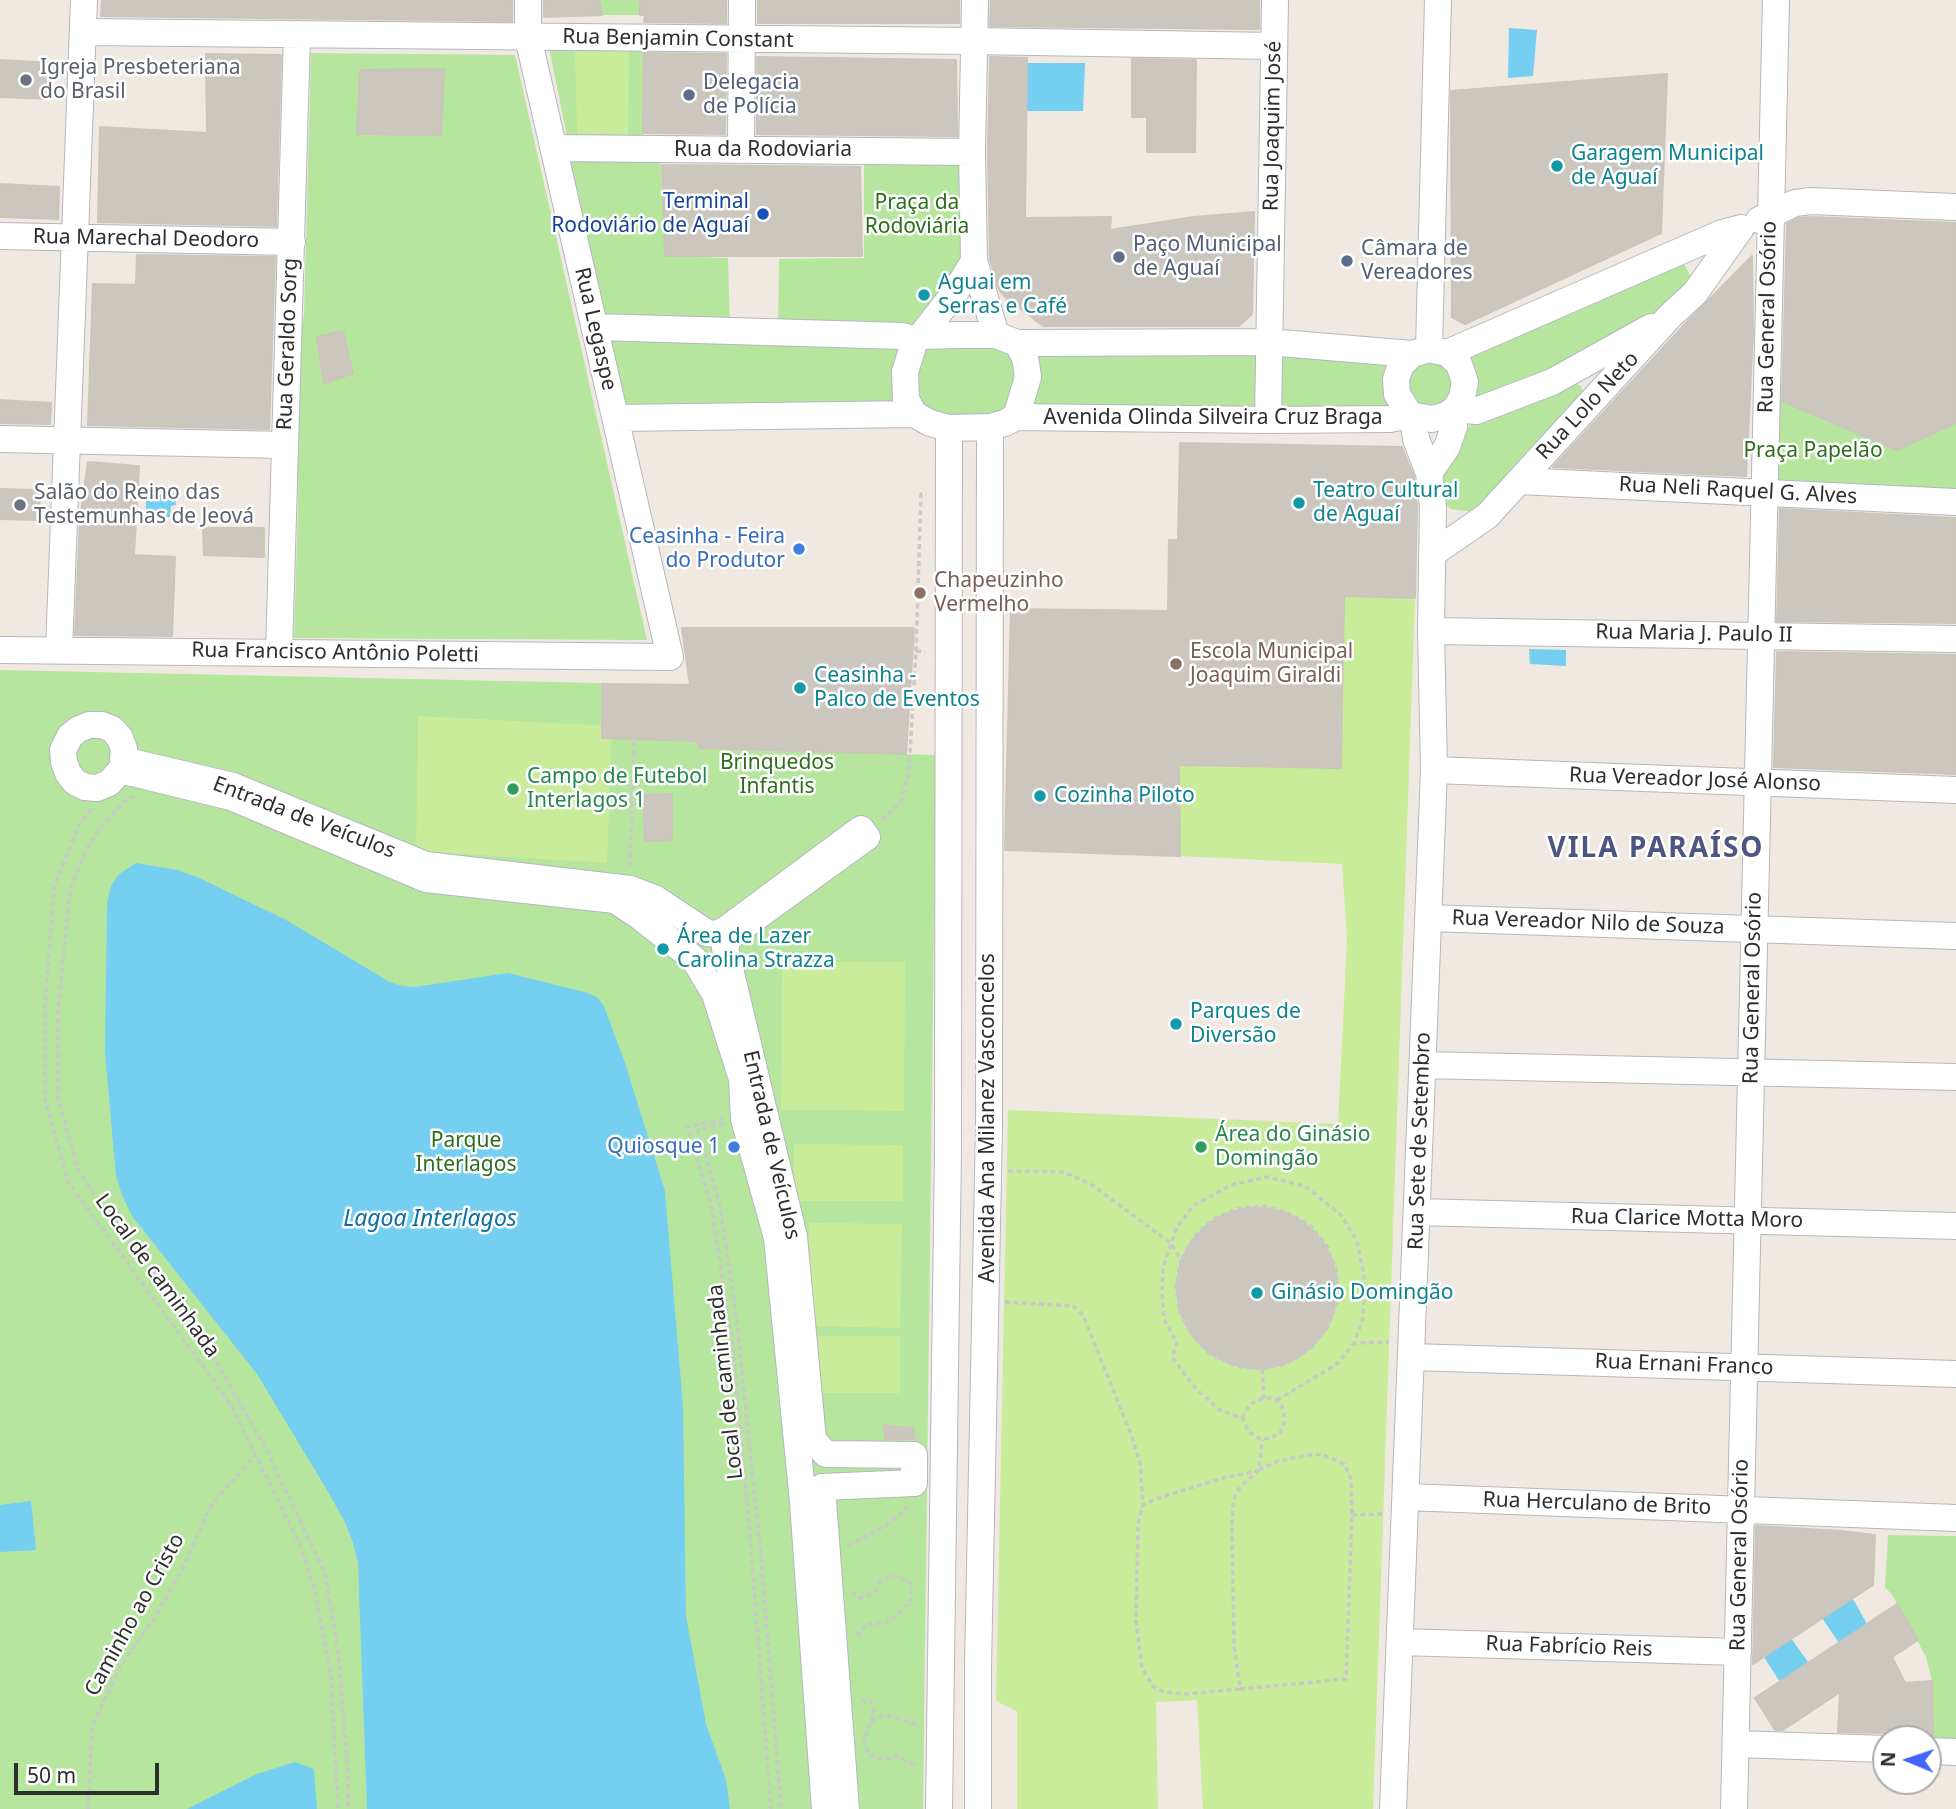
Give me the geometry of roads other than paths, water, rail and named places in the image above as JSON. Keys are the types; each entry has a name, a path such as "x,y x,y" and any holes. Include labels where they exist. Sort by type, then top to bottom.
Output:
{"street":[{"path":"59,650 84,0"},
{"name":"Rua Legaspe","path":"528,0 528,37 670,657"},
{"path":"741,150 742,0"},
{"path":"616,418 914,414 930,423 949,428 990,427 1004,424 1016,417 1028,377 1025,357 1006,339 974,261 972,152 975,0"},
{"name":"Rua Joaquim José","path":"1268,420 1275,0"},
{"path":"1429,352 1438,0"},
{"name":"Rua General Osório","path":"1734,1809 1776,0"},
{"name":"Rua Benjamin Constant","path":"83,32 1274,46"},
{"name":"Rua Geraldo Sorg","path":"279,653 297,34"},
{"name":"Rua da Rodoviaria","path":"554,148 972,152"},
{"path":"1671,316 1552,382 1476,411 1454,411 1432,419 1411,416 1397,394 1396,379 1401,365 1722,233 1736,236 1770,214 1796,203 1811,201 1956,207"},
{"name":"Rua Marechal Deodoro","path":"0,236 292,242"},
{"name":"Rua Lolo Neto","path":"1432,554 1487,516 1695,293 1736,236"},
{"path":"1676,254 1687,263 1695,280 1695,293"},
{"path":"914,414 906,399 905,372 918,338 956,290 974,261"},
{"path":"594,327 918,338 1269,342 1429,352 1459,364 1465,382 1462,398 1454,411 1454,427 1447,447 1429,473"},
{"name":"Avenida Olinda Silveira Cruz Braga","path":"1016,417 1268,420 1390,419 1411,416"},
{"name":"Rua Sete de Setembro","path":"1394,1809 1434,770 1431,631 1433,507 1429,473 1416,439 1411,416"},
{"name":"Avenida Ana Milanez Vasconcelos","path":"978,1809 978,1666 989,1159 990,427"},
{"name":"Avenida Ana Milanez Vasconcelos","path":"939,1809 948,1148 949,428"},
{"path":"0,439 285,445"},
{"name":"Rua Neli Raquel G. Alves","path":"1519,481 1956,502"},
{"path":"1433,507 1463,518 1487,516"},
{"name":"Rua Maria J. Paulo II","path":"1431,631 1956,639"},
{"name":"Rua Francisco Antônio Poletti","path":"0,650 670,657"},
{"name":"Entrada de Veículos","path":"825,1809 802,1489 778,1251 771,1212 734,1119 742,1079 715,994 694,959 615,900 426,879 231,797 137,774 120,771 109,783 97,788 85,787 75,782 68,773 64,750 70,736 79,729 102,724 112,729 120,738 124,748 122,760 233,786 426,865 630,889 656,899 707,933 717,934 726,930 861,829 867,837 729,937 725,948 793,1237 813,1440 826,1454 914,1455 914,1470"},
{"name":"Rua Vereador José Alonso","path":"1434,770 1956,790"},
{"path":"948,853 989,854"},
{"name":"Rua Vereador Nilo de Souza","path":"1429,918 1956,936"},
{"path":"1424,1065 1956,1077"},
{"path":"948,1148 989,1159"},
{"name":"Rua Clarice Motta Moro","path":"1418,1212 1956,1226"},
{"path":"946,1278 987,1289"},
{"name":"Rua Ernani Franco","path":"1412,1349 1744,1367 1956,1374"},
{"path":"846,1809 822,1487 914,1483 914,1470 984,1471"},
{"name":"Rua Herculano de Brito","path":"1406,1505 1741,1510 1956,1518"},
{"name":"Rua Fabrício Reis","path":"1400,1642 1738,1652"},
{"path":"1736,1744 1872,1749"}],"water":[{"path":"1509,28 1537,30 1533,76 1508,78"},
{"path":"1027,63 1085,63 1083,111 1026,111"},
{"path":"175,493 176,505 171,506 170,517 146,516 146,495"},
{"path":"1529,649 1566,650 1566,666 1530,664"},
{"name":"Lagoa Interlagos","path":"136,863 177,870 197,877 286,920 388,981 402,986 415,987 508,973 588,993 597,997 604,1006 665,1191 683,1406 686,1616 706,1724 726,1780 730,1809 367,1809 358,1562 345,1522 257,1374 132,1216 116,1176 105,1053 107,903 111,886 118,875"},
{"path":"31,1501 36,1550 0,1552 0,1505"},
{"path":"1853,1599 1867,1624 1839,1643 1822,1618"},
{"path":"1791,1638 1808,1662 1780,1682 1764,1657"},
{"path":"295,1762 314,1769 317,1809 187,1809 257,1774"}],"place":[{"name":"Igreja Presbeteriana do Brasil","path":"26,80"},
{"name":"Delegacia de Polícia","path":"689,95"},
{"name":"Garagem Municipal de Aguaí","path":"1557,166"},
{"name":"Terminal Rodoviário de Aguaí","path":"763,214"},
{"name":"Paço Municipal de Aguaí","path":"1119,257"},
{"name":"Câmara de Vereadores","path":"1347,261"},
{"name":"Aguai em Serras e Café","path":"924,295"},
{"name":"Teatro Cultural de Aguaí","path":"1299,503"},
{"name":"Salão do Reino das Testemunhas de Jeová","path":"20,505"},
{"name":"Ceasinha - Feira do Produtor","path":"799,549"},
{"name":"Chapeuzinho Vermelho","path":"920,593"},
{"name":"Escola Municipal Joaquim Giraldi","path":"1176,664"},
{"name":"Ceasinha - Palco de Eventos","path":"800,688"},
{"name":"Campo de Futebol Interlagos 1","path":"513,789"},
{"name":"Cozinha Piloto","path":"1040,796"},
{"name":"Área de Lazer Carolina Strazza","path":"663,949"},
{"name":"Parques de Diversão","path":"1176,1024"},
{"name":"Quiosque 1","path":"734,1147"},
{"name":"Área do Ginásio Domingão","path":"1201,1147"},
{"name":"Ginásio Domingão","path":"1257,1293"}],"district":[{"name":"VILA PARAÍSO","path":"1656,849"}],"park label":[{"name":"Praça da Rodoviária","path":"917,215"},
{"name":"Praça Papelão","path":"1813,451"},
{"name":"Brinquedos Infantis","path":"777,775"},
{"name":"Parque Interlagos","path":"466,1153"}]}
